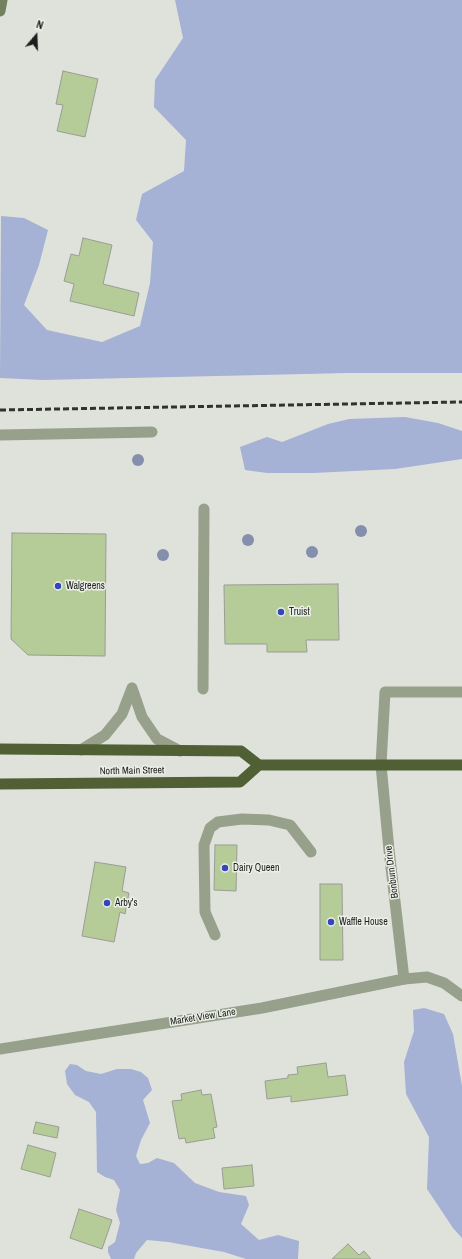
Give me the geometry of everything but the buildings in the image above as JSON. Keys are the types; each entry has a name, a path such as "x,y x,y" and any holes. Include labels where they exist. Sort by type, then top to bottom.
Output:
{"highway":[{"name":"North Main Street","path":"0,749 241,751 259,765 240,782 0,784"},
{"path":"259,765 462,765"}],"street":[{"path":"0,435 152,432"},
{"path":"203,689 204,509"},
{"path":"81,750 105,735 122,714 132,688 142,717 157,739 180,751"},
{"name":"Bonburn Drive","path":"404,979 381,765 385,692 462,692"},
{"path":"215,935 205,912 204,845 210,828 218,822 242,819 269,820 283,823 290,825 311,852"},
{"name":"Market View Lane","path":"0,1049 262,1008 404,979 427,977 444,983 462,996"}],"shaded area":[{"path":"175,0 462,0 462,373 348,373 42,380 0,378 1,216 24,218 48,230 39,265 24,305 47,330 102,342 140,326 150,283 153,242 136,220 142,194 184,171 186,140 154,107 155,80 183,38"},
{"path":"405,417 438,423 462,431 462,459 395,469 313,473 267,473 245,470 240,447 267,437 282,442 328,424 349,419"},
{"path":"424,1008 444,1014 453,1034 462,1086 462,1238 453,1228 427,1189 429,1137 406,1094 404,1062 414,1031 413,1010"},
{"path":"70,1064 77,1065 86,1071 101,1074 117,1069 131,1069 141,1072 148,1078 152,1090 143,1100 150,1123 141,1140 136,1156 140,1164 148,1163 157,1158 174,1163 195,1183 219,1192 246,1196 249,1205 241,1224 259,1240 278,1235 299,1241 298,1259 246,1259 224,1252 168,1242 147,1240 136,1253 134,1259 111,1259 108,1252 108,1247 115,1242 120,1223 116,1210 120,1190 114,1180 97,1172 96,1112 89,1102 75,1095 67,1084 65,1071"}],"railway":[{"path":"0,410 462,402"}],"place":[{"name":"Walgreens","path":"58,586"},
{"name":"Truist","path":"281,612"},
{"name":"Dairy Queen","path":"225,868"},
{"name":"Arby's","path":"107,903"},
{"name":"Waffle House","path":"331,922"}]}
